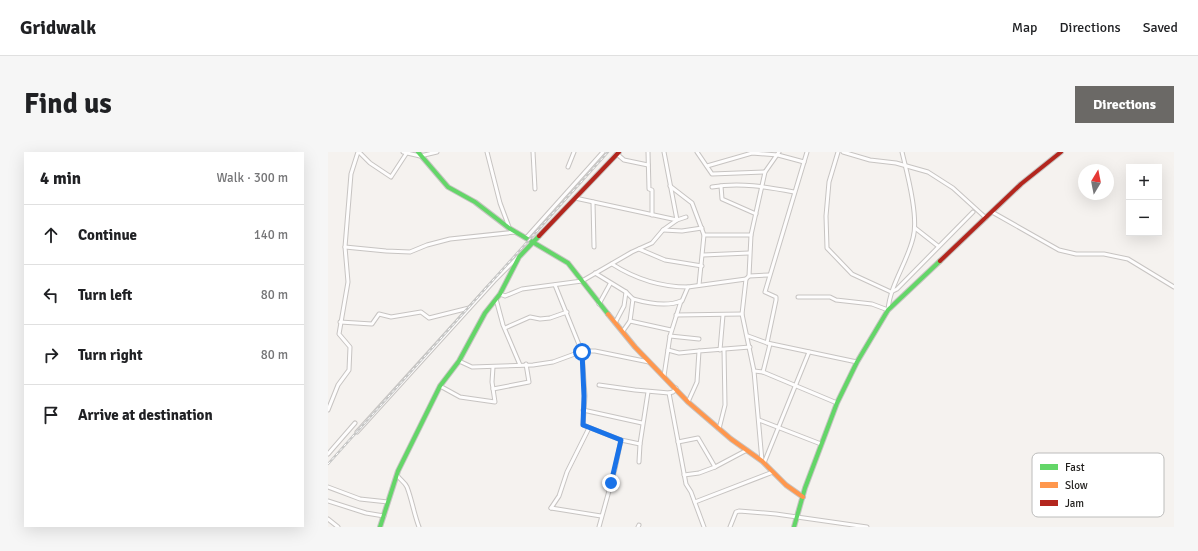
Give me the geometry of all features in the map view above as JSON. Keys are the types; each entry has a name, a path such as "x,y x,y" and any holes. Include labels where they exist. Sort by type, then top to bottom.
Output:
{"street":[{"path":"328,410 338,385 349,370 350,347 339,334 348,282 345,247 351,174 358,152 370,163 391,177 404,153 419,154 437,152"},
{"path":"487,152 500,203 509,228"},
{"path":"534,152 535,189"},
{"path":"568,167 574,152"},
{"path":"526,238 603,152"},
{"path":"648,152 649,189 652,190 652,214"},
{"path":"664,152 677,220"},
{"path":"697,152 712,174 765,172"},
{"path":"763,372 776,300 776,297 765,292 807,152"},
{"path":"838,152 829,182 826,216 827,248 852,274 891,292"},
{"path":"843,152 870,160 887,161 920,169 942,179 986,218"},
{"path":"888,310 891,292 909,250 915,228 912,196 902,152"},
{"path":"794,527 802,497 837,403 857,362 888,310 1021,184 1061,152"},
{"path":"357,432 469,308 574,197 618,153 624,160 648,166"},
{"path":"707,166 752,153 778,154 804,162"},
{"path":"419,154 448,187 475,202 509,228 533,241 550,254 568,263 582,280 598,304 650,362 676,387 688,402 719,429 763,462 786,485 802,497"},
{"path":"763,462 754,371 742,314 751,235 765,172 778,154"},
{"path":"670,186 692,203 702,228 704,235 703,255 699,285"},
{"path":"721,186 722,199 756,214"},
{"path":"712,187 762,186 794,192"},
{"path":"574,197 677,220"},
{"path":"593,202 594,247"},
{"path":"891,292 897,289 973,212"},
{"path":"992,212 1059,250 1076,254 1104,254 1128,259 1174,288"},
{"path":"500,294 505,296 522,289 582,280 639,249 652,244 663,230 677,220 686,217"},
{"path":"663,230 702,228"},
{"path":"915,228 938,246"},
{"path":"345,247 410,252 427,245 450,239 516,232"},
{"path":"704,235 751,235"},
{"path":"639,249 665,260 702,266"},
{"path":"380,527 397,475 440,386 459,361 485,313 500,294 522,253"},
{"path":"703,255 749,253"},
{"path":"612,264 639,278 665,285 688,287 747,277 769,275"},
{"path":"595,273 610,284 626,292 633,299 667,304 675,304 682,301"},
{"path":"555,284 582,352 584,396 583,425 621,440 640,444"},
{"path":"598,304 610,284"},
{"path":"664,376 670,336 676,315 688,287"},
{"path":"615,323 624,306 626,292"},
{"path":"798,297 830,297 836,300 872,304 888,310"},
{"path":"496,299 505,328 520,364"},
{"path":"623,332 630,321 633,299"},
{"path":"340,322 372,324 379,314 391,317 421,312 429,318 469,308"},
{"path":"505,328 530,317 540,319 550,318 567,312"},
{"path":"676,315 742,314"},
{"path":"720,350 723,315"},
{"path":"630,321 672,330"},
{"path":"670,336 699,339"},
{"path":"747,336 768,343 857,362"},
{"path":"668,350 679,352 750,347"},
{"path":"719,429 724,405 724,350"},
{"path":"459,361 472,367 541,364 553,362 582,352 595,351 650,362"},
{"path":"688,402 697,382 699,351"},
{"path":"763,462 780,428 809,352"},
{"path":"493,389 529,382 526,364"},
{"path":"440,386 460,397 495,402 493,389 493,367"},
{"path":"754,371 763,372 837,403"},
{"path":"599,385 648,392 669,393 673,392 676,387"},
{"path":"639,462 642,423 648,392"},
{"path":"669,393 686,484 695,502 704,527"},
{"path":"583,410 642,423"},
{"path":"759,420 821,444"},
{"path":"328,454 355,423"},
{"path":"589,428 567,472 560,496 551,508 601,516"},
{"path":"678,442 698,438 715,467"},
{"path":"599,527 615,469 621,440"},
{"path":"684,475 699,473 715,467 747,450"},
{"path":"695,502 773,472"},
{"path":"397,475 406,485 415,520 419,527"},
{"path":"328,487 360,499 388,502"},
{"path":"328,501 366,513 384,516"},
{"path":"730,527 736,512 739,511 797,516 867,527"},
{"path":"328,519 338,527"}],"railway":[{"path":"328,464 608,152"}],"traffic: fast":[{"path":"418,152 448,187 475,202 509,228 568,263 608,314"},
{"path":"380,527 398,471 440,386 459,361 485,313 500,294 519,257 539,236"},
{"path":"794,527 805,488 837,403 857,362 888,310 940,261"}],"traffic: slow":[{"path":"608,314 635,347 688,402 731,439 762,461 786,485 803,497"}],"traffic: jam":[{"path":"539,236 619,152"},
{"path":"940,261 1021,184 1061,152"}],"route":[{"path":"582,352 584,396 582,418 583,425 621,440 611,483"}]}
